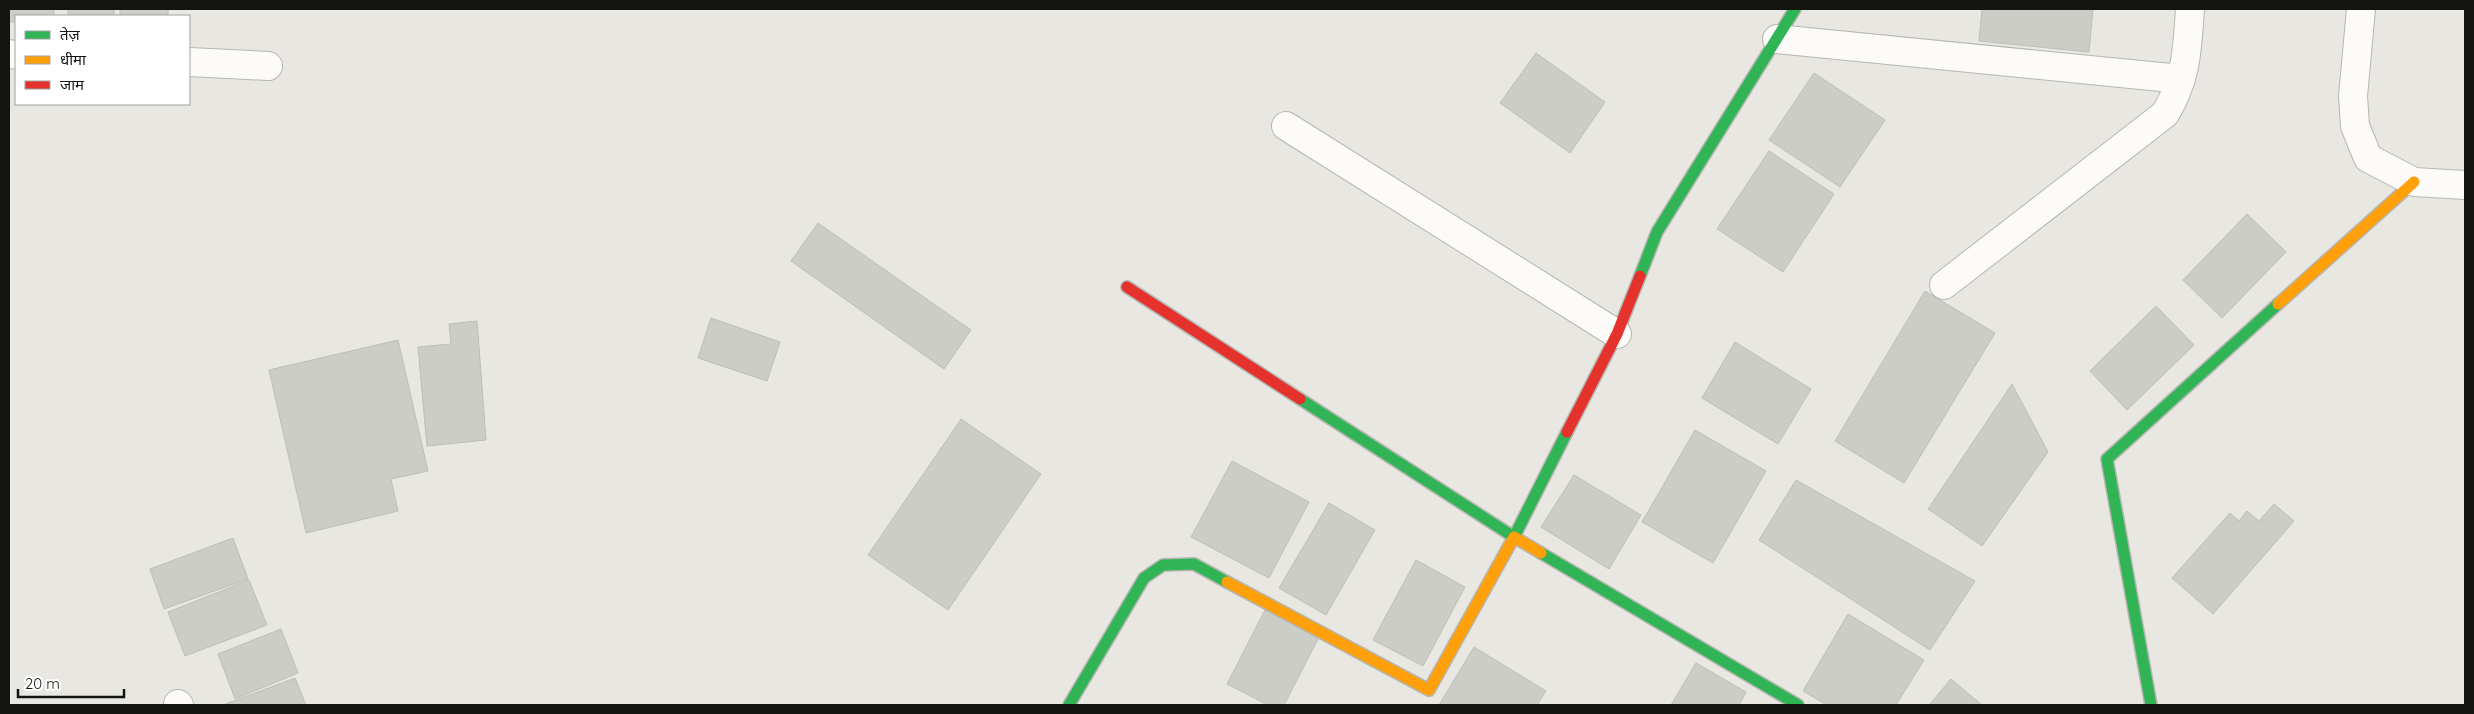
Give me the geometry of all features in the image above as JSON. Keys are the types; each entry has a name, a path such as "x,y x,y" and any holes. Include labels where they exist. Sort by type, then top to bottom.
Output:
{"street":[{"path":"1069,705 1144,578 1162,565 1194,564 1425,698 1514,537 1617,334 1657,232 1795,9"},
{"path":"1944,284 2165,114 2177,94 2186,64 2190,9"},
{"path":"2361,9 2353,96 2355,126 2368,158 2414,182 2465,185"},
{"path":"1777,39 2181,79"},
{"path":"190,62 268,66"},
{"path":"1286,126 1617,334"},
{"path":"2151,705 2107,459 2414,182"},
{"path":"1127,286 1514,537 1798,705"}],"building":[{"path":"9,9 54,9 54,15 15,15 15,22 9,22"},
{"path":"68,9 114,9 114,15 68,15"},
{"path":"120,9 168,9 168,15 120,15"},
{"path":"1982,9 2093,9 2089,52 1979,41"},
{"path":"1536,53 1605,102 1570,153 1500,103"},
{"path":"1814,73 1885,120 1840,187 1769,140"},
{"path":"1769,151 1834,194 1783,272 1717,229"},
{"path":"2247,214 2286,252 2222,318 2183,280"},
{"path":"818,223 971,330 944,369 791,261"},
{"path":"1925,291 1995,333 1904,483 1835,441"},
{"path":"2156,306 2194,345 2127,410 2090,371"},
{"path":"711,318 780,342 767,381 698,358"},
{"path":"477,321 486,440 427,446 418,347 451,344 449,324"},
{"path":"398,340 428,471 391,479 398,511 306,533 269,370"},
{"path":"1735,342 1811,389 1778,444 1702,398"},
{"path":"2012,384 2048,452 1982,546 1928,509"},
{"path":"961,419 1041,474 948,610 868,555"},
{"path":"1695,430 1766,471 1713,563 1642,522"},
{"path":"1232,461 1309,502 1269,578 1191,537"},
{"path":"1574,475 1641,515 1609,569 1541,527"},
{"path":"1796,480 1975,581 1930,650 1759,540"},
{"path":"1329,503 1375,530 1326,615 1279,588"},
{"path":"2274,504 2294,521 2213,614 2172,578 2230,513 2239,521 2247,511 2259,521"},
{"path":"233,538 248,579 164,609 150,569"},
{"path":"1416,560 1465,587 1423,666 1373,640"},
{"path":"249,580 267,625 185,656 168,612"},
{"path":"1265,610 1319,637 1284,705 1268,705 1227,684"},
{"path":"1848,614 1924,660 1896,705 1827,705 1803,691"},
{"path":"281,629 298,673 235,699 218,654"},
{"path":"1474,647 1546,691 1537,705 1439,705"},
{"path":"1696,663 1746,692 1739,705 1671,705"},
{"path":"295,678 306,705 223,705"},
{"path":"1951,679 1982,705 1929,705"}],"traffic: fast":[{"path":"1640,276 1657,232 1795,9"},
{"path":"2151,705 2107,459 2278,304"},
{"path":"1300,399 1514,537 1567,432"},
{"path":"1541,553 1798,705"},
{"path":"1069,705 1144,578 1163,565 1194,564 1227,582"}],"traffic: slow":[{"path":"2278,304 2414,182"},
{"path":"1227,582 1429,690 1514,537 1541,553"}],"traffic: jam":[{"path":"1567,432 1617,334 1640,276"},
{"path":"1127,287 1300,399"}]}
